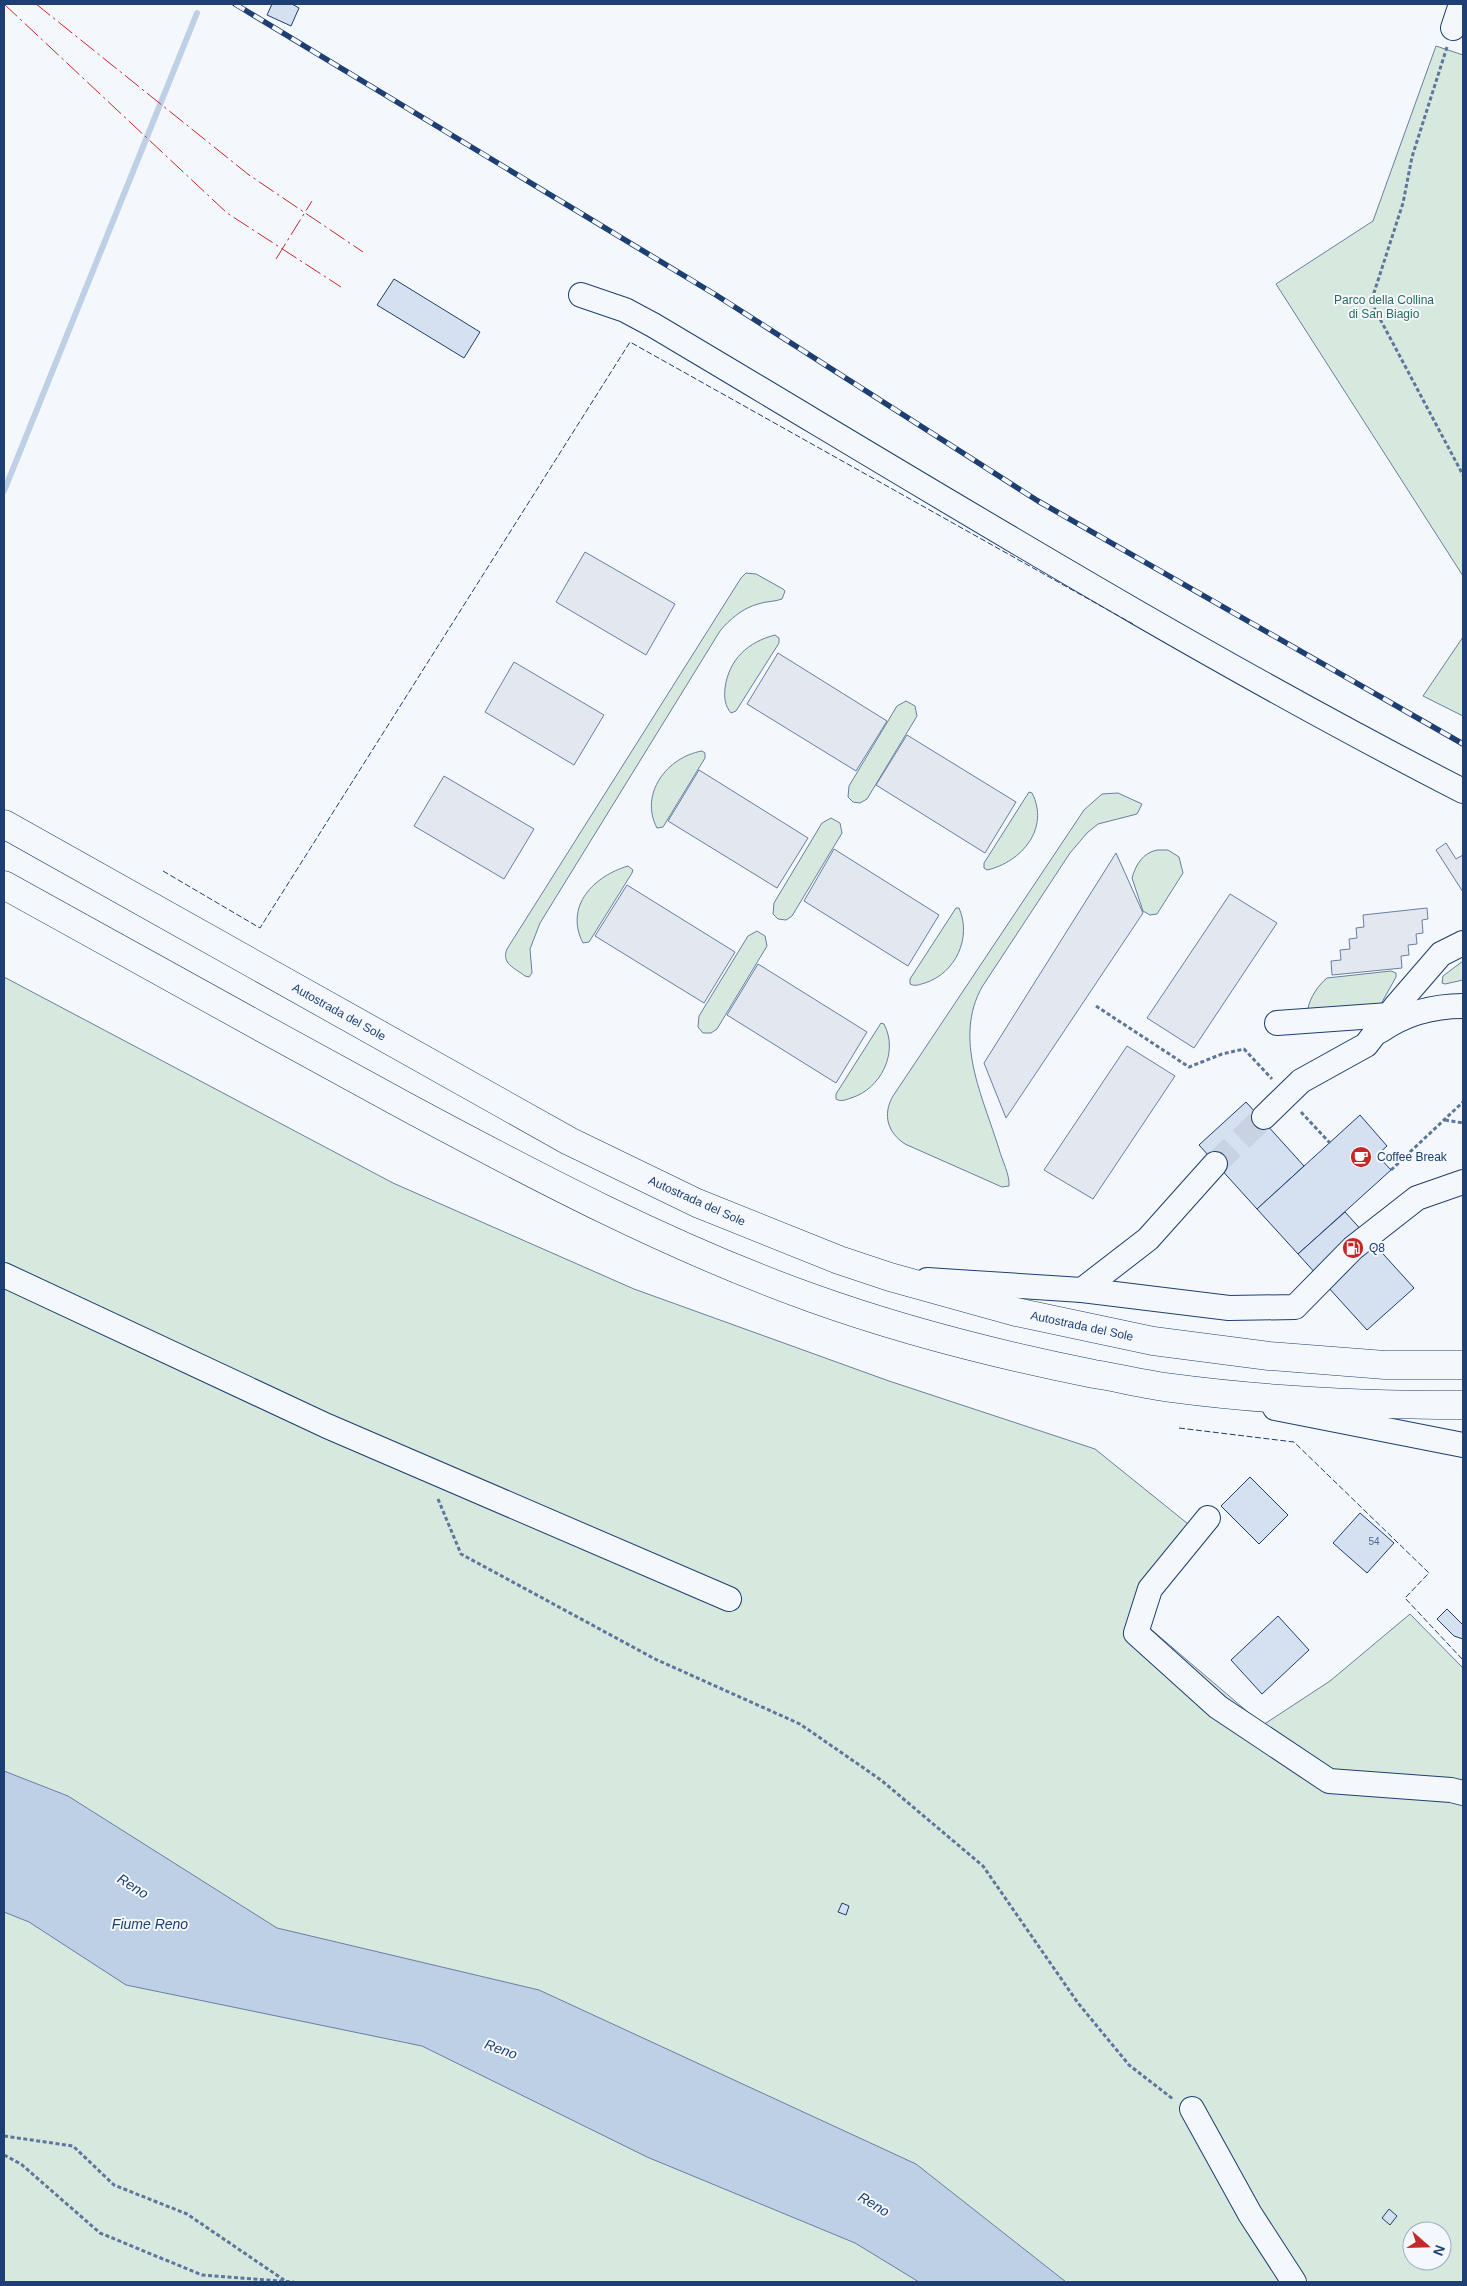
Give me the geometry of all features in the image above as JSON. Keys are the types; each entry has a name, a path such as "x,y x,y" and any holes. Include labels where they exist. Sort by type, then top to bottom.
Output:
{"highway":[{"name":"Autostrada del Sole","path":"4,824 569,1141 697,1203 839,1260 890,1277 1016,1312 1154,1341 1269,1356 1385,1365 1463,1365"},
{"path":"4,884 296,1047 532,1174 677,1244 813,1298 950,1341 1034,1362 1168,1388 1272,1399 1368,1405 1463,1406"}],"street":[{"path":"1453,28 1461,4"},
{"path":"581,295 625,310 653,325 1175,635 1378,747 1463,791"},
{"path":"1264,1117 1301,1081 1366,1045 1441,954 1463,943"},
{"path":"1373,1037 1394,1023 1426,1010 1463,1006"},
{"path":"1276,1024 1389,1015"},
{"path":"1082,1290 1148,1239 1215,1164"},
{"path":"890,1277 1082,1290 1229,1308 1294,1307 1353,1248 1417,1198 1463,1182"},
{"path":"4,1275 327,1426 729,1599"},
{"path":"1168,1388 1463,1445"},
{"path":"1208,1518 1150,1589 1136,1633 1218,1708 1329,1781 1451,1790 1463,1793"},
{"path":"1192,2109 1250,2214 1294,2282"}],"path":[{"path":"1453,28 1412,157 1403,203 1371,302 1463,474"},
{"path":"1096,1006 1189,1067 1244,1049 1330,1143"},
{"path":"1391,1170 1463,1102"},
{"path":"1445,1120 1463,1123"},
{"path":"425,1468 461,1554 655,1659 800,1724 888,1787 983,1866 1078,2003 1129,2065 1166,2096 1192,2109"},
{"path":"4,2136 73,2146 114,2185 187,2214 285,2281"},
{"path":"4,2155 21,2164 100,2233 202,2275 294,2282"}],"green space":[{"name":"Parco della Collina di San Biagio","path":"1436,46 1463,55 1463,576 1276,284 1373,221"},
{"path":"746,573 756,574 783,589 785,591 782,599 747,608 732,618 720,631 540,923 530,949 532,973 529,977 525,976 507,962 507,949 741,578"},
{"path":"775,635 779,638 779,643 736,711 731,713 726,705 725,688 735,660 756,642"},
{"path":"1463,637 1463,716 1423,696"},
{"path":"906,701 915,706 917,716 867,799 860,803 853,802 848,797 849,786 897,706"},
{"path":"702,751 705,753 705,758 663,827 657,828 652,815 652,802 654,790 660,779 678,761"},
{"path":"1029,792 1032,793 1037,806 1035,831 1029,842 1011,860 987,870 984,868 984,863"},
{"path":"1118,793 1142,804 1137,814 1098,824 1087,833 1070,853 982,987 974,1007 970,1027 970,1047 979,1089 1006,1168 1009,1186 1002,1187 899,1140 888,1123 887,1117 890,1103 1084,810 1102,794"},
{"path":"831,818 840,823 842,833 792,916 786,920 778,919 773,914 774,903 822,823"},
{"path":"1157,850 1168,850 1179,857 1183,873 1157,914 1150,915 1143,911 1132,878 1144,856"},
{"path":"628,866 633,870 632,873 589,942 583,943 578,929 577,917 580,905 586,894 604,877"},
{"path":"956,908 959,908 963,919 964,931 962,942 953,963 936,978 918,985 910,984 910,979"},
{"path":"757,931 765,936 767,946 717,1029 711,1033 703,1033 698,1027 699,1016 748,936"},
{"path":"1463,961 1463,980 1442,983 1443,976"},
{"path":"1391,971 1396,973 1396,977 1381,1004 1308,1009 1315,992 1327,978"},
{"path":"4,977 393,1183 634,1289 889,1381 1095,1449 1203,1536 1139,1619 1263,1725 1330,1681 1410,1614 1463,1668 1463,2282 4,2282"},
{"path":"881,1023 884,1024 888,1035 889,1046 888,1057 879,1078 862,1093 845,1100 836,1099 836,1094"}],"shaded area":[{"path":"585,552 675,604 646,655 556,602"},
{"path":"778,653 887,721 856,771 747,704"},
{"path":"514,662 604,715 574,765 485,712"},
{"path":"907,735 1016,802 985,853 876,785"},
{"path":"699,770 808,838 777,888 668,821"},
{"path":"444,776 534,829 504,879 414,826"},
{"path":"1446,843 1456,859 1463,855 1463,892 1436,850"},
{"path":"834,849 939,915 908,966 804,901"},
{"path":"1116,853 1143,913 1006,1118 984,1063"},
{"path":"627,885 735,952 704,1003 595,936"},
{"path":"1230,894 1277,923 1194,1048 1147,1018"},
{"path":"1427,908 1428,919 1422,920 1423,933 1416,934 1417,944 1408,945 1409,955 1401,956 1402,968 1332,975 1331,961 1341,960 1340,950 1350,949 1349,939 1357,938 1356,928 1364,927 1363,915"},
{"path":"758,964 867,1032 836,1083 727,1015"},
{"path":"1127,1046 1175,1076 1093,1199 1044,1170"}],"water":[{"name":"Fiume Reno","path":"4,1771 68,1796 277,1928 539,1990 916,2164 1066,2282 919,2282 855,2243 647,2157 422,2046 126,1985 29,1922 4,1912"}],"building":[{"path":"272,4 292,4 299,8 291,26 267,15"},
{"path":"394,279 480,332 464,358 377,305"},
{"path":"1246,1102 1304,1166 1257,1209 1199,1145"},
{"path":"1360,1115 1387,1146 1377,1155 1391,1170 1298,1254 1257,1209"},
{"path":"1345,1212 1414,1288 1367,1330 1298,1254"},
{"path":"1250,1477 1288,1515 1259,1544 1221,1506"},
{"path":"1360,1513 1394,1543 1367,1573 1333,1543"},
{"path":"1447,1609 1463,1625 1463,1639 1454,1636 1437,1619"},
{"path":"1278,1616 1309,1650 1262,1694 1231,1660"},
{"path":"842,1903 849,1906 846,1915 838,1912"},
{"path":"1389,2209 1397,2216 1390,2225 1382,2218"}],"waterway":[{"path":"4,491 197,13"}],"tunnel":[{"path":"1215,1164 1264,1117"}],"railway":[{"path":"235,4 716,295 1038,501 1463,744"}],"fence":[{"path":"163,871 260,928 630,342 1133,624"},
{"path":"1179,1428 1294,1442 1429,1573 1405,1598 1463,1660"}],"power":[{"path":"4,4 227,213 341,287"},
{"path":"36,4 249,175 363,252"},
{"path":"276,259 312,201"}],"place":[{"name":"Coffee Break","path":"1361,1157"},
{"name":"Q8","path":"1353,1248"}],"water label":[{"name":"Reno","path":"133,1886"},
{"name":"Reno","path":"501,2049"},
{"name":"Reno","path":"874,2204"}]}
